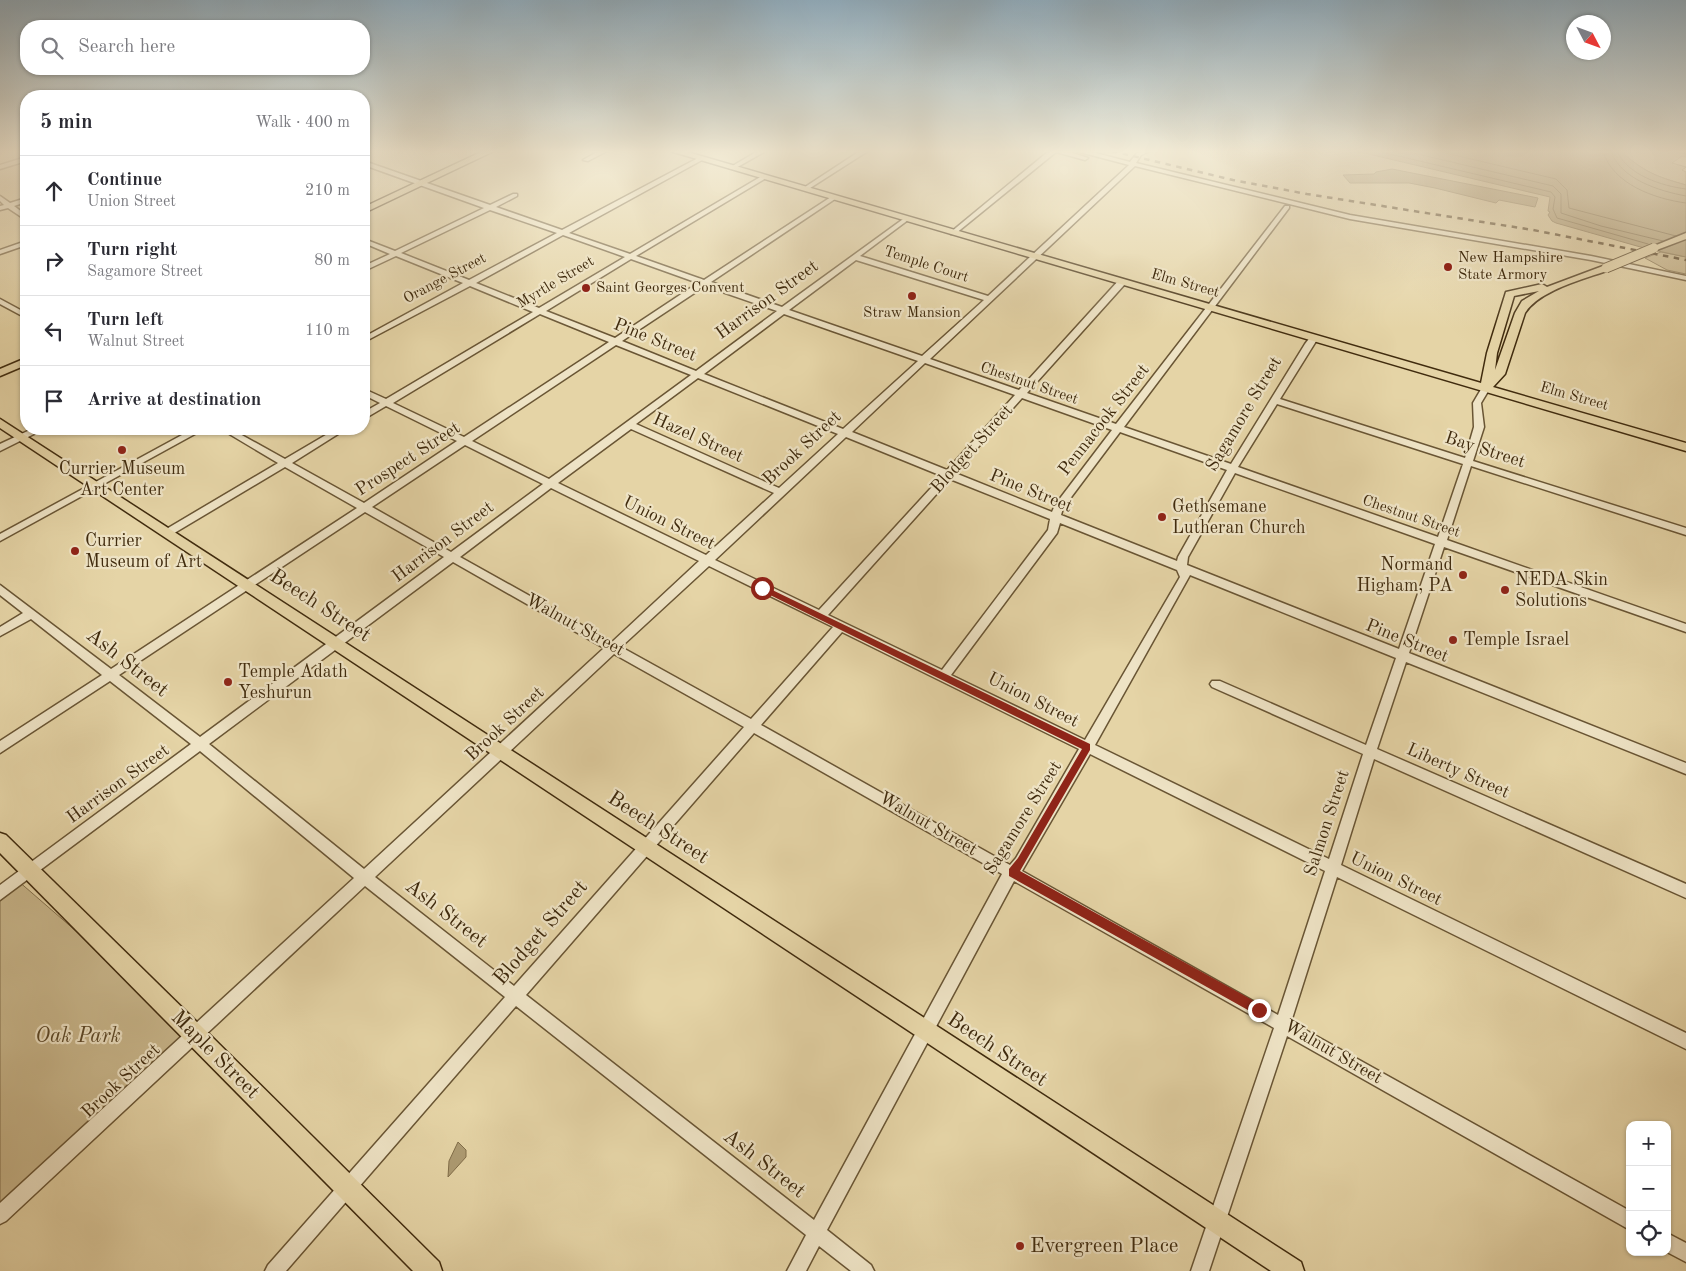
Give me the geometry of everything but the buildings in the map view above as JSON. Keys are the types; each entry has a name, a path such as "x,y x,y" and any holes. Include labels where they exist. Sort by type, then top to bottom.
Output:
{"main road":[{"name":"Elm Street","path":"876,210 1686,447"},
{"path":"1486,388 1499,374 1523,308 1539,294 1686,236"},
{"path":"1486,388 1492,353 1510,294 1566,282"},
{"path":"0,372 20,364"},
{"name":"Beech Street","path":"0,423 337,643 500,753 647,846 1292,1271"},
{"name":"Maple Street","path":"0,841 430,1271"}],"street":[{"path":"370,265 483,210"},
{"name":"Chestnut Street","path":"504,210 1232,470 1442,541 1686,628"},
{"name":"Orange Street","path":"370,337 604,210"},
{"name":"Myrtle Street","path":"370,412 707,210"},
{"name":"Prospect Street","path":"0,748 814,210"},
{"path":"953,232 980,210"},
{"name":"Brook Street","path":"0,1216 1084,210"},
{"name":"Pennacook Street","path":"944,676 1053,530 1054,518 1058,507 1284,210"},
{"path":"1312,210 1333,213"},
{"path":"1321,210 1404,227 1577,256 1686,278"},
{"name":"Harrison Street","path":"0,893 906,219"},
{"name":"Pine Street","path":"370,243 1686,770"},
{"path":"0,252 20,245"},
{"name":"Temple Court","path":"855,257 988,299"},
{"name":"Blodget Street","path":"820,616 1122,282"},
{"path":"0,301 20,313"},
{"name":"Sagamore Street","path":"796,1271 1005,881 1021,862 1185,577 1182,568 1183,557 1232,470 1314,338"},
{"name":"Salmon Street","path":"1200,1271 1283,1024 1370,752 1468,462 1479,427 1477,403 1486,388"},
{"name":"Union Street","path":"370,395 1686,1041"},
{"name":"Bay Street","path":"1274,400 1686,532"},
{"name":"Hazel Street","path":"630,425 780,492"},
{"path":"0,448 27,435"},
{"path":"0,538 188,435"},
{"name":"Walnut Street","path":"236,435 1626,1219"},
{"path":"167,533 332,435"},
{"name":"Ash Street","path":"0,589 109,676 201,745 364,877 865,1271"},
{"path":"0,632 30,614"},
{"name":"Blodget Street","path":"274,1271 841,626"},
{"name":"Liberty Street","path":"1216,684 1686,891"},
{"path":"1671,1244 1686,1253"}],"green space":[{"path":"1661,252 1686,257 1686,274 1667,270 1645,258"},
{"name":"Oak Park","path":"17,880 196,1035 0,1215 0,893"}],"water":[{"path":"1686,210 1686,257 1644,248 1556,223 1548,215 1550,212 1548,211"},
{"path":"458,1142 466,1150 466,1157 448,1177 449,1161"}],"railway":[{"path":"1409,210 1533,230 1686,260"}],"place":[{"name":"New Hampshire State Armory","path":"1448,267"},
{"name":"Saint Georges Convent","path":"586,288"},
{"name":"Straw Mansion","path":"912,296"},
{"name":"Currier Museum Art Center","path":"122,450"},
{"name":"Gethsemane Lutheran Church","path":"1162,517"},
{"name":"Currier Museum of Art","path":"75,551"},
{"name":"Normand Higham, PA","path":"1463,575"},
{"name":"NEDA Skin Solutions","path":"1505,590"},
{"name":"Temple Israel","path":"1453,640"},
{"name":"Temple Adath Yeshurun","path":"228,682"},
{"name":"Evergreen Place","path":"1020,1246"}],"route":[{"path":"762,588 1013,709 1087,747 1021,862 1012,872 1259,1010"}]}
